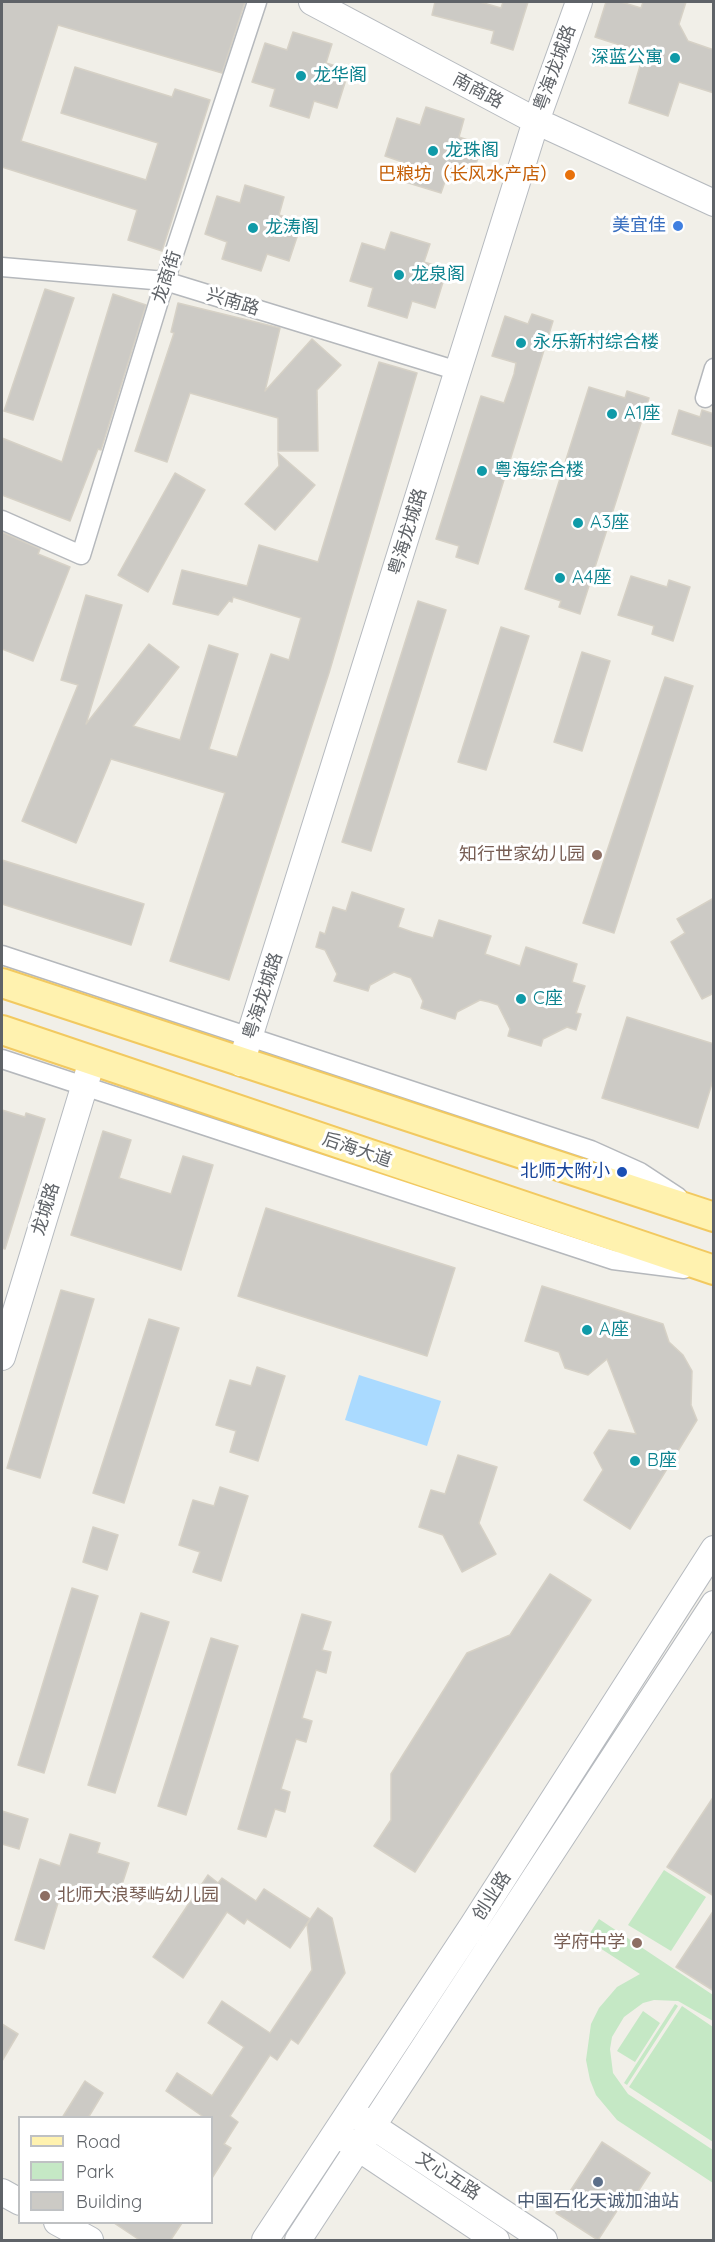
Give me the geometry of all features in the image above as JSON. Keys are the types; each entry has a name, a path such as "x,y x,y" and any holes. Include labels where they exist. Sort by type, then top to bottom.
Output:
{"main road":[{"path":"2,983 246,1051 706,1214"},
{"name":"后海大道","path":"2,1030 88,1073 714,1271"}],"street":[{"name":"龙商街","path":"2,520 81,555 165,281 257,2"},
{"name":"南商路","path":"312,2 536,121 714,203"},
{"name":"粤海龙城路","path":"246,1051 536,121 579,2"},
{"name":"兴南路","path":"2,267 165,281 458,371"},
{"path":"705,398 714,368"},
{"path":"2,955 246,1051"},
{"path":"2,1059 88,1073"},
{"name":"龙城路","path":"2,1357 88,1073"},
{"name":"创业路","path":"266,2241 352,2112 714,1549"},
{"name":"创业路","path":"298,2241 714,1604"},
{"name":"文心五路","path":"352,2112 544,2241"},
{"name":"文心五路","path":"337,2134 496,2241"},
{"path":"2,2192 18,2201"},
{"path":"59,2224 90,2241"}],"green space":[{"path":"664,1870 706,1897 671,1951 628,1925"},
{"path":"599,1919 713,1995 713,2021 678,2001 654,2000 643,2003 624,2017 612,2037 610,2049 613,2073 628,2094 713,2150 713,2183 617,2120 596,2095 586,2060 591,2024 599,2008 617,1987 640,1974 586,1939"},
{"path":"675,2004 678,2006 627,2085 624,2083"},
{"path":"682,2006 713,2027 713,2142 629,2087"},
{"path":"643,2011 660,2023 635,2062 617,2051"}],"water":[{"path":"359,1375 441,1401 427,1446 345,1420"}],"building":[{"path":"2,2 245,2 222,73 58,25 21,141 146,180 158,143 61,113 75,67 172,97 175,89 210,100 162,251 128,240 137,210 2,167"},
{"path":"435,2 480,2 501,8 503,2 528,2 513,50 491,43 494,31 432,15"},
{"name":"深蓝公寓","path":"606,2 621,2 641,8 643,2 686,2 679,24 688,41 714,50 714,93 679,82 668,116 629,103 640,66 632,49 595,37"},
{"name":"龙华阁","path":"293,32 332,44 326,63 349,70 337,108 314,101 309,118 270,106 275,89 252,82 265,43 287,50"},
{"name":"龙珠阁","path":"426,107 464,119 459,137 482,145 470,183 447,176 441,193 402,181 408,164 385,156 397,118 420,125"},
{"name":"龙涛阁","path":"245,185 284,197 279,215 302,222 289,261 267,254 261,271 222,259 227,242 205,234 217,196 240,203"},
{"name":"龙泉阁","path":"391,232 430,244 424,262 447,269 435,308 412,301 407,318 368,306 373,288 350,281 362,243 385,250"},
{"path":"45,289 74,298 33,420 4,411"},
{"path":"113,294 146,305 101,450 98,449 70,521 2,495 2,438 62,462"},
{"path":"178,303 280,328 265,391 312,339 341,365 317,390 318,451 278,451 278,418 190,393 167,462 135,451 174,333 171,332"},
{"name":"粤海综合楼","path":"532,314 553,321 478,564 456,557 459,546 436,539 481,396 504,403 514,374 516,363 492,356 505,316 528,324"},
{"path":"379,362 417,373 329,673 229,980 170,961 225,793 111,759 76,843 22,821 78,685 61,680 86,595 122,605 86,724 149,644 179,667 133,726 180,740 209,645 238,654 209,749 237,757 271,654 289,660 301,618 233,597 232,602 229,601 218,615 173,604 182,570 247,586 259,545 318,562"},
{"path":"589,387 625,398 627,391 649,398 580,614 559,607 561,601 525,589"},
{"path":"679,410 700,417 702,410 714,414 714,447 672,434"},
{"path":"278,453 315,485 275,530 245,504 279,466"},
{"path":"175,473 205,490 148,592 118,575"},
{"path":"2,532 40,549 38,554 70,567 33,661 2,649"},
{"path":"631,576 667,587 669,580 690,587 673,641 652,634 654,626 618,615"},
{"path":"418,601 446,610 371,851 342,842"},
{"path":"501,627 529,636 486,770 458,762"},
{"path":"582,652 610,661 582,751 554,742"},
{"path":"665,677 693,686 614,933 583,923"},
{"path":"2,860 144,904 131,945 2,904"},
{"path":"352,892 404,909 398,927 412,932 433,938 439,920 491,936 485,954 520,966 526,947 577,964 572,982 585,986 576,1013 581,1014 576,1030 567,1027 543,1039 541,1046 508,1036 510,1029 498,1005 489,1002 480,1000 457,1012 455,1019 421,1008 423,1001 411,978 394,972 370,985 368,991 334,981 337,974 325,950 316,947 320,932 325,934 333,907 346,911"},
{"path":"714,898 714,993 702,999 671,942 685,933 677,919"},
{"path":"627,1017 714,1044 714,1077 698,1128 602,1098"},
{"path":"2,1110 25,1117 26,1113 45,1119 5,1249 2,1248"},
{"path":"103,1131 131,1140 119,1178 171,1194 183,1156 213,1165 181,1270 71,1235"},
{"path":"266,1208 455,1268 427,1356 238,1296"},
{"path":"542,1286 663,1324 669,1342 683,1355 692,1371 691,1405 697,1420 630,1529 584,1500 603,1470 594,1453 609,1430 636,1434 607,1359 588,1375 565,1368 559,1352 525,1341"},
{"path":"61,1290 94,1299 40,1478 7,1468"},
{"path":"149,1319 179,1328 124,1503 93,1493"},
{"path":"257,1367 285,1376 258,1461 230,1452 236,1431 216,1425 230,1380 251,1386"},
{"path":"458,1455 497,1467 479,1523 496,1554 462,1572 443,1535 419,1527 431,1490 445,1494"},
{"path":"220,1487 248,1496 221,1581 193,1572 200,1552 179,1545 193,1500 214,1506"},
{"path":"93,1527 118,1535 107,1570 83,1562"},
{"path":"550,1574 591,1600 415,1872 374,1846 391,1820 391,1774 467,1653 510,1635"},
{"path":"72,1588 98,1596 44,1773 18,1765"},
{"path":"141,1613 169,1622 115,1793 88,1785"},
{"path":"302,1614 331,1622 322,1650 331,1652 326,1673 316,1670 302,1718 312,1721 306,1742 296,1739 281,1789 290,1792 285,1812 275,1809 266,1837 238,1829"},
{"path":"211,1638 238,1646 186,1815 158,1806"},
{"path":"714,1796 714,1896 667,1867"},
{"path":"2,1811 28,1819 19,1849 2,1844"},
{"name":"北师大浪琴屿幼儿园","path":"70,1834 100,1843 97,1853 129,1863 117,1900 64,1883 44,1949 15,1940 40,1859 60,1866"},
{"path":"208,1875 218,1883 222,1878 256,1901 264,1889 310,1919 290,1948 247,1919 244,1924 227,1912 183,1978 153,1957"},
{"path":"318,1908 332,1918 345,1973 298,2044 291,2039 277,2060 270,2055 230,2116 238,2122 224,2144 231,2148 213,2176 213,2116 202,2116 166,2091 177,2073 212,2096 244,2047 208,2023 222,2001 270,2033 312,1970 307,1924"},
{"path":"714,1910 714,1991 676,1967"},
{"path":"2,2024 18,2034 2,2061"},
{"path":"85,2081 103,2093 89,2116 63,2116"},
{"path":"602,2142 650,2173 637,2193 631,2189 598,2240 556,2213"},
{"path":"116,2224 181,2224 170,2241 141,2241"}],"place":[{"name":"深蓝公寓","path":"675,58"},
{"name":"龙华阁","path":"301,76"},
{"name":"龙珠阁","path":"433,151"},
{"name":"巴粮坊（长风水产店）","path":"570,175"},
{"name":"美宜佳","path":"678,226"},
{"name":"龙涛阁","path":"253,228"},
{"name":"龙泉阁","path":"399,275"},
{"name":"永乐新村综合楼","path":"521,343"},
{"name":"A1座","path":"612,414"},
{"name":"粤海综合楼","path":"482,471"},
{"name":"A3座","path":"578,523"},
{"name":"A4座","path":"560,578"},
{"name":"知行世家幼儿园","path":"597,855"},
{"name":"C座","path":"521,999"},
{"name":"北师大附小","path":"622,1172"},
{"name":"A座","path":"587,1330"},
{"name":"B座","path":"635,1461"},
{"name":"北师大浪琴屿幼儿园","path":"45,1896"},
{"name":"学府中学","path":"637,1943"},
{"name":"中国石化天诚加油站","path":"598,2182"}]}
